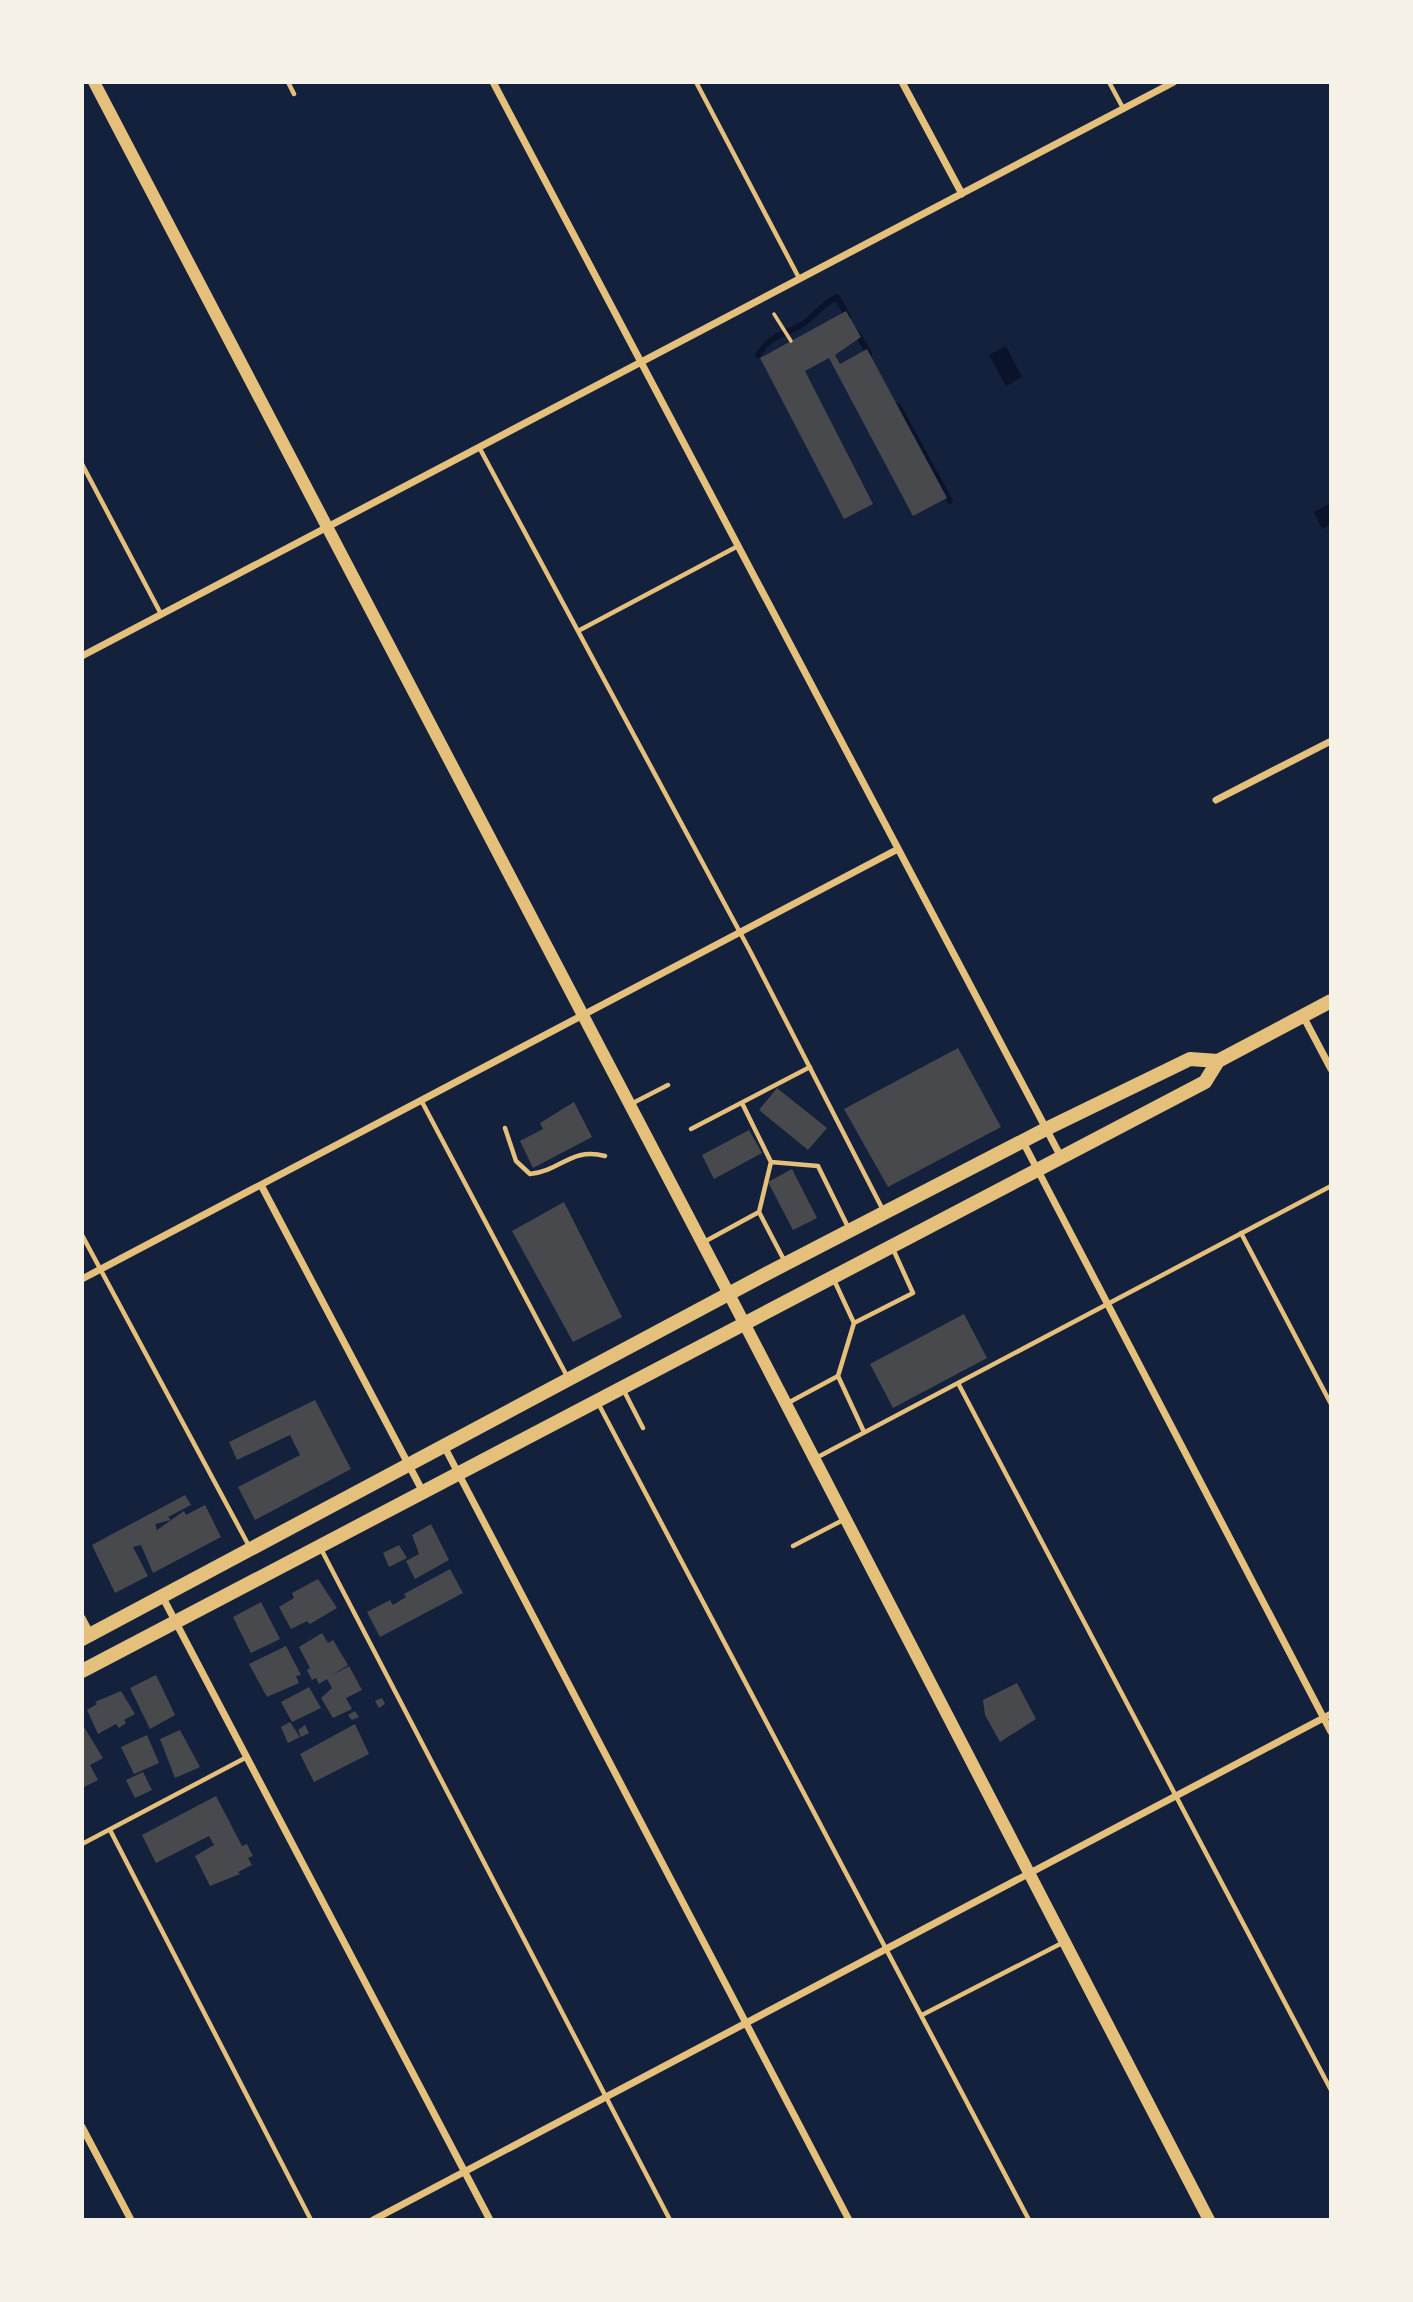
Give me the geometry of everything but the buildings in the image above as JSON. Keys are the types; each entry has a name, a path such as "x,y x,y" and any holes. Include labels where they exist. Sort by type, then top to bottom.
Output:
{"main road":[{"path":"94,82 815,1458 1209,2220"},
{"path":"82,1671 1205,1082 1218,1061 1331,1001"},
{"path":"86,1637 729,1294 1046,1129 1189,1059 1218,1061"}],"street":[{"path":"493,82 1061,1157"},
{"path":"902,82 962,194"},
{"path":"82,656 1174,82"},
{"path":"1216,800 1331,741"},
{"path":"82,1279 898,849"},
{"path":"1303,1016 1331,1069"},
{"path":"1023,1142 1327,1716 1331,1732"},
{"path":"261,1185 423,1492"},
{"path":"444,1446 849,2220"},
{"path":"162,1596 490,2220"},
{"path":"82,1618 86,1637"},
{"path":"373,2220 1327,1716"},
{"path":"82,2127 131,2220"}],"lane":[{"path":"288,82 294,94"},
{"path":"696,82 800,279"},
{"path":"1109,82 1124,109"},
{"path":"479,447 740,932 885,1213"},
{"path":"82,464 161,614"},
{"path":"578,631 738,546"},
{"path":"691,1129 810,1067"},
{"path":"629,1105 668,1085"},
{"path":"421,1100 569,1379"},
{"path":"742,1102 772,1162 759,1212 786,1264"},
{"path":"505,1128 516,1161 530,1174 543,1172 588,1152 605,1156"},
{"path":"772,1162 818,1167 850,1231"},
{"path":"815,1458 1331,1185"},
{"path":"702,1243 759,1212"},
{"path":"1241,1233 1331,1404"},
{"path":"82,1235 251,1548"},
{"path":"854,1323 913,1293 891,1246"},
{"path":"832,1276 854,1323 838,1376 863,1432"},
{"path":"786,1404 838,1376"},
{"path":"958,1383 1331,2090"},
{"path":"622,1387 643,1428"},
{"path":"597,1400 1029,2220"},
{"path":"793,1546 846,1518"},
{"path":"319,1546 670,2220"},
{"path":"82,1844 247,1757"},
{"path":"110,1830 311,2220"},
{"path":"922,2015 1065,1941"}],"path":[{"path":"774,314 791,341"}],"water":[{"path":"1006,346 1022,377 1006,386 989,355"},
{"path":"1331,503 1331,524 1322,529 1314,512"}],"waterway":[{"path":"758,355 769,342 807,321 837,297 848,317"},
{"path":"857,333 869,354"},
{"path":"898,406 950,501"}]}
